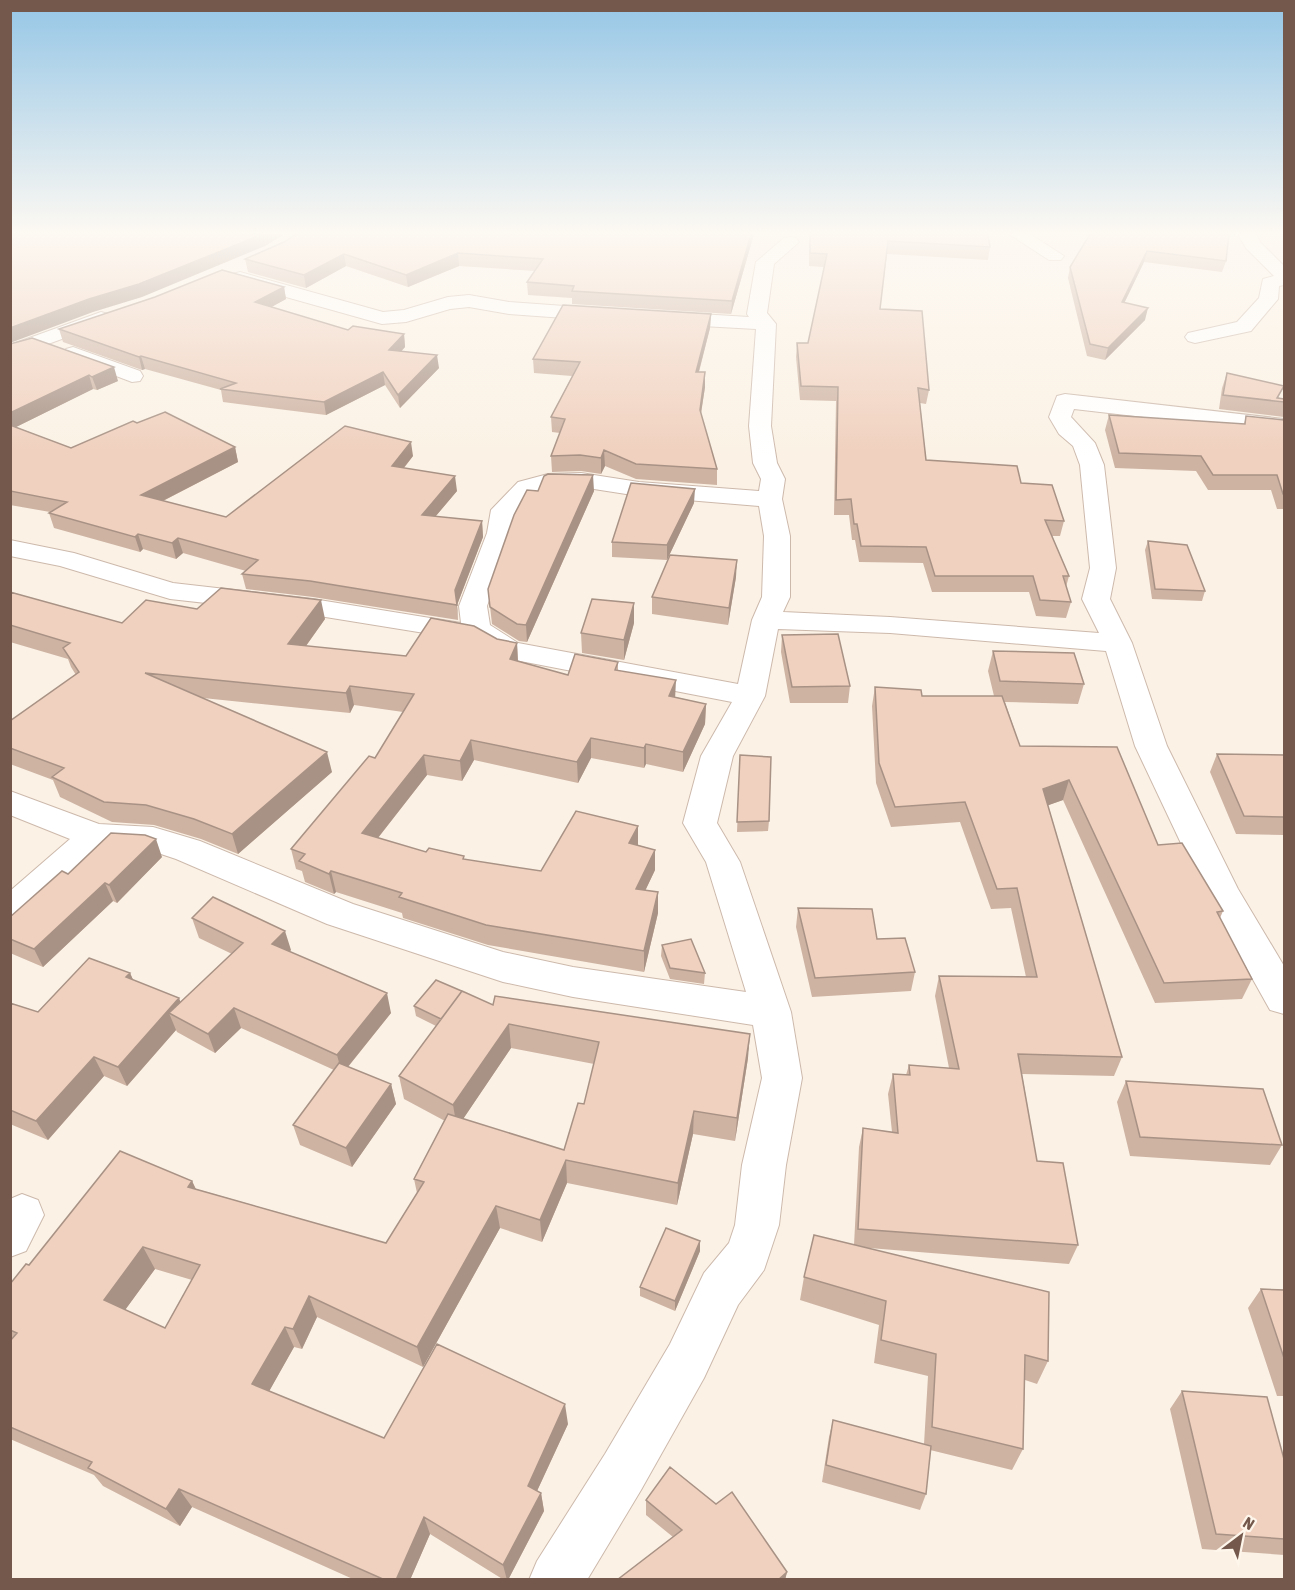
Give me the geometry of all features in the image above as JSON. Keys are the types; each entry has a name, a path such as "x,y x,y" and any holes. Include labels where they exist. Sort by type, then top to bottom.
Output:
{"street":[{"path":"348,308 382,318 406,316 431,308"},
{"path":"512,308 629,316"},
{"path":"556,1580 623,1472 687,1361 721,1289 748,1255 757,1225 764,1165 782,1078 771,1012 723,862 700,823 717,756 750,696 766,620 776,597 777,536 770,499 773,479 765,463 760,426 766,324 757,314 758,308"},
{"path":"1195,337 1244,327 1260,308"},
{"path":"10,352 121,312"},
{"path":"652,318 766,324"},
{"path":"45,340 45,346 54,350 68,351 132,376"},
{"path":"1284,426 1065,401 1060,417 1067,429 1083,443 1092,465 1104,568 1096,599 1118,642 1151,746 1222,892 1284,999"},
{"path":"482,635 472,619 473,606 500,533 504,510 527,487 548,481 581,480 639,489 770,499"},
{"path":"10,548 65,559 170,591 313,607 482,635 510,650 750,696"},
{"path":"766,620 890,625 1118,642"},
{"path":"10,802 96,836 153,839 188,850 340,914 503,967 573,982 771,1012"},
{"path":"10,912 96,836"}],"building":[{"path":"10,308 64,308 10,328"},
{"path":"121,308 276,308 348,330 353,326 404,334 389,350 437,355 398,395 383,372 324,402 220,389 236,383 139,357 59,329"},
{"path":"561,308 616,308 711,314 696,372 705,372 700,410 717,469 636,464 604,450 601,458 580,455 551,456 565,419 551,417 580,362 533,359"},
{"path":"815,308 922,311 929,390 918,388 926,460 1017,466 1021,483 1052,485 1064,521 1045,520 1069,576 1063,576 1071,602 1040,600 1033,576 935,576 926,547 861,546 857,524 854,524 851,499 836,500 838,387 801,386 797,343 808,343"},
{"path":"1081,308 1148,308 1108,348 1090,344"},
{"path":"32,338 114,367 92,377 89,375 10,413 10,344"},
{"path":"1227,373 1284,386 1277,398 1284,399 1284,402 1223,395"},
{"path":"165,412 235,447 141,495 226,517 345,426 411,442 392,466 455,476 422,515 482,521 455,590 457,605 310,581 242,574 258,560 178,538 172,543 138,534 135,537 49,513 67,502 10,491 10,425 71,448 133,421 137,423"},
{"path":"1109,415 1245,424 1246,416 1284,420 1284,494 1277,475 1213,475 1201,456 1119,453"},
{"path":"548,474 593,475 526,625 517,624 490,607 488,589 514,515 527,490 538,491 544,476"},
{"path":"631,483 695,489 667,545 612,542"},
{"path":"1148,541 1187,545 1205,591 1155,589"},
{"path":"670,555 737,560 729,608 652,597"},
{"path":"221,588 321,600 288,644 406,656 431,618 474,626 497,639 517,643 510,659 568,675 575,654 618,662 615,670 676,680 669,696 706,704 683,752 646,744 644,748 591,738 577,762 471,740 460,761 424,755 362,833 426,852 429,848 464,856 463,859 541,871 576,811 638,826 629,843 655,850 636,889 658,892 644,951 486,925 399,897 402,893 331,871 329,874 299,861 305,854 291,849 369,756 375,758 414,694 350,686 346,693 145,673 327,752 232,834 194,819 146,805 104,802 52,777 64,768 10,748 10,721 79,672 63,648 70,643 10,625 10,592 122,623 146,600 197,609"},
{"path":"592,599 634,603 624,640 581,633"},
{"path":"838,634 850,686 792,687 782,635"},
{"path":"993,651 1074,653 1084,684 1000,681"},
{"path":"875,687 921,690 922,696 1002,696 1020,746 1117,747 1158,845 1182,843 1223,911 1217,912 1252,979 1164,983 1069,780 1043,789 1122,1057 1018,1054 1037,1161 1063,1163 1078,1245 858,1229 863,1128 898,1133 893,1074 910,1075 909,1065 959,1069 939,976 1037,977 1017,888 997,889 965,802 895,807 879,763"},
{"path":"1217,754 1284,755 1284,817 1244,816"},
{"path":"740,755 771,757 769,821 737,822"},
{"path":"111,833 145,835 156,839 109,885 105,883 34,949 10,939 10,917 62,871 68,874"},
{"path":"213,897 285,931 272,944 387,993 337,1055 234,1008 208,1034 169,1013 243,943 192,918"},
{"path":"798,908 872,909 877,939 905,938 915,972 815,978"},
{"path":"691,939 705,973 670,968 662,945"},
{"path":"89,958 130,973 126,977 179,998 118,1067 94,1057 36,1121 10,1110 10,1003 38,1012"},
{"path":"436,980 462,991 441,1019 414,1006"},
{"path":"462,991 493,1005 495,996 750,1034 737,1118 694,1111 678,1183 566,1160 540,1220 496,1206 417,1347 309,1296 293,1329 285,1327 252,1384 384,1438 437,1344 565,1404 528,1486 541,1493 503,1565 424,1517 396,1580 385,1580 179,1489 166,1509 88,1468 92,1462 10,1427 10,1341 17,1333 10,1330 10,1284 26,1264 29,1265 120,1151 192,1181 188,1187 386,1243 424,1182 414,1179 448,1114 564,1150 578,1103 584,1104 599,1042 509,1024 453,1105 399,1076","holes":["143,1247 200,1265 165,1328 104,1300"]},
{"path":"339,1063 391,1084 346,1148 293,1125"},
{"path":"1126,1081 1263,1089 1282,1145 1140,1137"},
{"path":"666,1228 700,1241 675,1301 640,1287"},
{"path":"814,1235 1049,1292 1048,1361 1025,1355 1023,1449 932,1427 936,1354 881,1340 886,1301 804,1277"},
{"path":"1261,1289 1284,1290 1284,1358"},
{"path":"1182,1391 1267,1397 1284,1459 1284,1539 1216,1534"},
{"path":"833,1420 931,1446 926,1494 826,1465"},
{"path":"670,1467 716,1504 732,1492 787,1572 778,1580 617,1580 682,1530 646,1500"}]}
